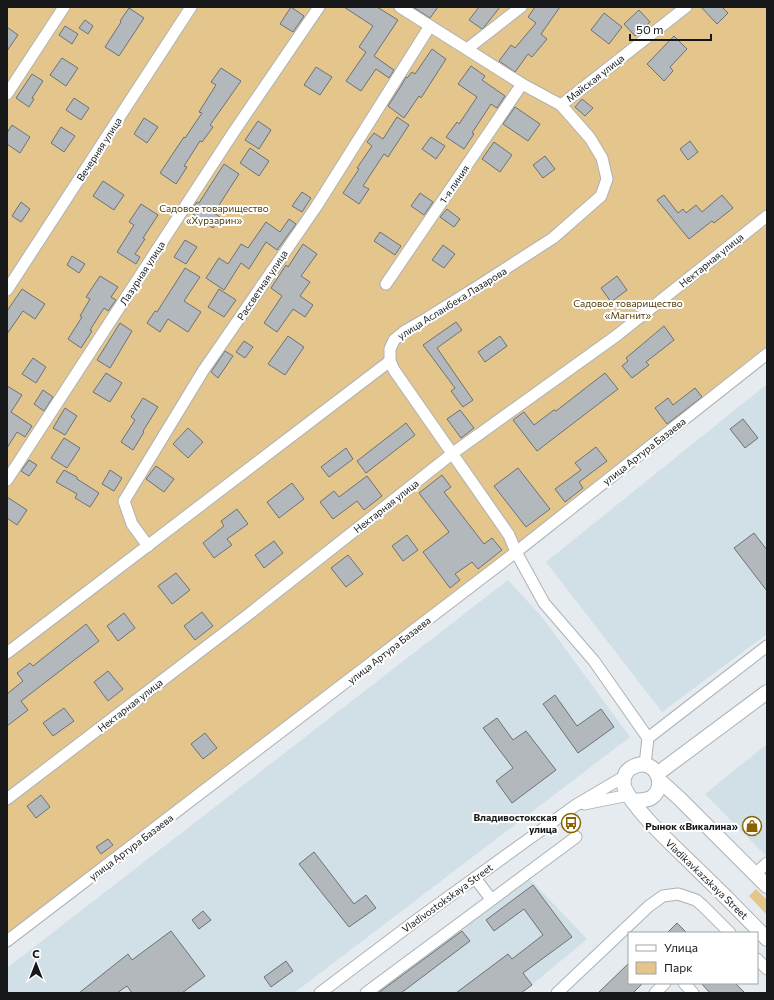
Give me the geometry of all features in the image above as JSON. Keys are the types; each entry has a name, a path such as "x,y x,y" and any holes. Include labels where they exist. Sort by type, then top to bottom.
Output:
{"main road":[{"name":"Vladivostokskaya Street","path":"631,798 646,800 652,797 657,792 658,777 767,692"},
{"name":"Vladivostokskaya Street","path":"625,776 633,766 645,765"},
{"path":"645,765 654,769 658,777 767,886"},
{"path":"625,776 625,790 631,798"},
{"name":"Vladikavkazskaya Street","path":"631,798 650,823 767,938"}],"street":[{"path":"7,94 64,7"},
{"name":"Вечерняя улица","path":"7,290 191,7"},
{"name":"Лазурная улица","path":"7,480 229,139 319,7"},
{"name":"улица Асланбека Лазарова","path":"390,361 390,349 394,340 405,330 426,319 553,238 601,196 607,179 602,158 590,138 561,105 522,84 400,7"},
{"path":"467,49 521,7"},
{"name":"Майская улица","path":"561,105 686,7"},
{"name":"Рассветная улица","path":"148,546 132,524 124,501 203,371 316,207 430,26"},
{"name":"1-я линия","path":"386,284 522,84"},
{"name":"Нектарная улица","path":"7,799 249,614 453,453 616,336 767,216"},
{"name":"улица Артура Базаева","path":"7,941 516,552 767,354"},
{"path":"7,653 390,361 394,370 509,535 516,552 544,603 594,661 648,738 645,765"},
{"path":"648,738 767,646"},
{"name":"Vladivostokskaya Street","path":"325,992 418,919 576,805 625,776"},
{"name":"Vladivostokskaya Street","path":"576,805 631,798"},
{"path":"366,993 576,837"},
{"path":"755,874 767,863"},
{"path":"475,878 491,899"},
{"path":"558,993 649,906 663,896 678,894 696,900 729,932"},
{"path":"758,960 767,969"},
{"path":"655,993 664,984"},
{"path":"685,984 693,993"}],"shaded area":[{"path":"767,384 767,634 662,712 546,562"},
{"path":"508,580 542,617 630,737 294,993 7,993 7,968"},
{"name":"Рынок «Викалина»","path":"767,744 767,857 705,794"},
{"path":"523,872 587,939 522,993 362,993"}],"green space":[{"path":"7,7 767,7 767,360 7,947"},
{"path":"756,889 767,900 767,915 749,896"}],"building":[{"path":"291,7 304,16 293,32 280,24"},
{"path":"344,7 377,7 398,20 374,56 394,70 389,78 376,69 361,91 346,81 366,52 359,47 373,26"},
{"path":"413,7 438,7 430,18"},
{"path":"479,7 500,7 482,29 469,20"},
{"path":"535,7 560,7 541,34 547,39 532,57 528,54 515,72 499,61 511,45 515,48 536,23 528,17"},
{"path":"701,7 722,7 728,13 717,24"},
{"path":"129,8 144,18 119,56 105,47"},
{"path":"639,10 650,22 635,36 624,24"},
{"path":"604,13 622,27 609,44 591,30"},
{"path":"85,20 93,26 88,34 79,28"},
{"path":"65,26 78,34 72,44 59,35"},
{"path":"7,27 18,35 7,51"},
{"path":"674,36 687,49 670,67 673,71 664,81 647,64"},
{"path":"432,49 446,59 421,98 419,96 404,118 388,106 406,77 407,78 412,72 415,74"},
{"path":"62,58 78,68 66,86 50,75"},
{"path":"471,66 485,76 482,80 505,96 497,108 491,104 472,133 474,134 464,149 446,137 457,122 459,124 477,97 458,84"},
{"path":"316,67 332,77 320,95 304,85"},
{"path":"221,68 241,81 210,125 213,127 202,142 200,141 184,166 187,167 176,184 160,173 202,113 199,112 216,85 211,82"},
{"path":"32,74 43,81 32,98 34,99 29,107 16,98"},
{"path":"74,98 89,108 81,120 66,110"},
{"path":"582,99 593,108 585,116 575,107"},
{"path":"515,107 540,124 528,141 503,124"},
{"path":"397,117 409,125 388,157 384,154 363,186 369,189 359,204 343,193 359,169 357,168 372,146 367,142 374,133 383,139"},
{"path":"144,118 158,127 147,143 134,134"},
{"path":"258,121 271,130 259,149 245,140"},
{"path":"12,125 30,137 20,153 7,144 7,133"},
{"path":"61,127 75,136 64,152 51,143"},
{"path":"431,137 445,146 436,159 422,149"},
{"path":"690,141 698,152 688,160 680,149"},
{"path":"494,142 512,155 500,172 482,159"},
{"path":"250,148 269,161 259,176 240,163"},
{"path":"545,156 555,169 543,178 533,165"},
{"path":"224,164 239,174 214,213 220,217 213,228 190,212 197,202 199,203"},
{"path":"103,181 124,195 114,210 93,196"},
{"path":"302,192 311,198 302,212 292,206"},
{"path":"420,193 433,202 424,215 411,206"},
{"path":"664,195 678,213 683,209 686,213 696,205 702,212 722,195 733,208 714,223 712,221 689,239 657,200"},
{"path":"21,202 30,209 21,222 12,216"},
{"path":"141,204 158,215 143,238 145,239 135,254 140,257 136,264 117,252 134,225 129,222"},
{"path":"447,209 460,219 454,227 440,217"},
{"path":"289,219 296,224 277,250 266,242 249,269 241,263 224,290 206,278 219,258 228,264 241,244 248,248 266,222 280,232"},
{"path":"380,232 401,246 395,255 374,241"},
{"path":"185,240 197,247 186,264 174,257"},
{"path":"303,244 317,254 301,276 310,282 300,296 313,305 305,317 293,309 277,332 264,323 282,296 271,288 286,265 288,267"},
{"path":"443,245 455,254 444,268 432,260"},
{"path":"72,256 85,264 79,273 67,265"},
{"path":"185,268 200,277 184,301 201,312 188,332 168,319 160,332 147,323 155,311 157,312"},
{"path":"100,276 118,287 111,297 116,300 108,311 104,308 81,348 68,339 82,317 80,316 90,299 86,297"},
{"path":"617,276 627,290 611,302 601,288"},
{"path":"22,289 45,304 35,319 23,311 7,334 7,311"},
{"path":"219,289 236,300 224,317 208,307"},
{"path":"456,322 462,330 437,348 473,400 463,407 451,391 455,388 423,345"},
{"path":"120,323 132,331 110,368 97,360"},
{"path":"664,326 674,340 646,362 649,365 632,378 622,366 628,361 626,358"},
{"path":"288,336 304,347 285,375 268,364"},
{"path":"500,336 507,346 485,362 478,352"},
{"path":"244,341 253,347 245,358 236,352"},
{"path":"225,351 233,356 218,378 211,372"},
{"path":"33,358 46,367 36,383 22,374"},
{"path":"106,373 122,383 110,402 93,392"},
{"path":"605,373 618,389 537,451 513,420 524,412 534,425 554,410 556,411"},
{"path":"7,386 22,395 11,412 32,426 25,437 17,432 7,448"},
{"path":"695,388 702,397 667,424 655,408 668,398 673,405"},
{"path":"43,390 53,397 44,411 34,404"},
{"path":"143,398 158,407 133,450 121,442 135,420 131,417"},
{"path":"65,408 77,416 65,435 53,428"},
{"path":"460,410 474,428 461,438 447,419"},
{"path":"743,419 758,438 745,448 730,429"},
{"path":"406,423 415,435 366,473 357,461"},
{"path":"188,428 203,442 188,458 173,444"},
{"path":"64,438 80,448 67,468 51,458"},
{"path":"596,447 607,461 579,482 583,488 565,502 555,489 581,470 575,463"},
{"path":"346,448 353,459 329,477 321,467"},
{"path":"29,460 37,465 29,476 21,471"},
{"path":"156,466 174,479 164,492 146,479"},
{"path":"518,468 550,509 526,527 494,486"},
{"path":"64,470 77,477 77,479 99,493 90,507 75,498 77,494 56,482"},
{"path":"110,470 122,478 114,491 102,484"},
{"path":"442,475 451,487 444,492 484,544 492,538 502,550 478,569 472,562 455,574 460,580 450,588 423,552 449,532 419,493"},
{"path":"367,476 382,496 364,510 357,501 333,519 320,502 334,491 339,497"},
{"path":"292,483 304,499 279,518 267,502"},
{"path":"7,497 27,510 17,525 7,518"},
{"path":"237,509 248,524 227,539 232,545 214,558 203,543 224,526 221,521"},
{"path":"754,533 767,550 767,591 734,548"},
{"path":"407,535 418,550 403,561 392,546"},
{"path":"274,541 283,553 264,568 255,555"},
{"path":"348,555 363,574 346,587 331,568"},
{"path":"176,573 190,590 172,604 158,586"},
{"path":"202,612 213,626 195,640 184,626"},
{"path":"124,613 135,628 118,641 107,626"},
{"path":"86,624 99,641 21,701 28,710 7,726 7,694 23,681 17,673 30,663 33,666"},
{"path":"108,671 123,689 108,701 94,682"},
{"path":"555,695 577,726 601,709 614,727 578,753 543,704"},
{"path":"64,708 74,721 53,736 43,723"},
{"path":"497,718 513,740 526,731 556,770 512,803 496,781 513,768 483,728"},
{"path":"205,733 217,748 203,759 191,744"},
{"path":"41,795 50,807 36,818 27,806"},
{"path":"108,839 113,845 101,854 96,847"},
{"path":"314,852 354,904 366,895 376,908 349,927 299,864"},
{"path":"533,885 572,937 523,973 532,985 521,993 456,993 508,954 512,959 543,935 524,909 494,931 486,920"},
{"path":"203,911 211,920 199,929 192,920"},
{"path":"677,923 686,932 668,932"},
{"path":"171,931 205,976 182,993 132,993 127,986 117,993 79,993 128,954 132,960"},
{"path":"462,931 470,941 401,993 378,993"},
{"path":"286,961 293,971 271,987 264,977"},
{"path":"628,964 628,984 642,984 633,993 598,993"},
{"path":"702,984 736,984 745,993 710,993"}],"place":[{"name":"Владивостокская улица","path":"571,823"},
{"name":"Рынок «Викалина»","path":"752,826"}],"park label":[{"name":"Садовое товарищество «Хурзарин»","path":"214,214"},
{"name":"Садовое товарищество «Магнит»","path":"628,308"}]}
